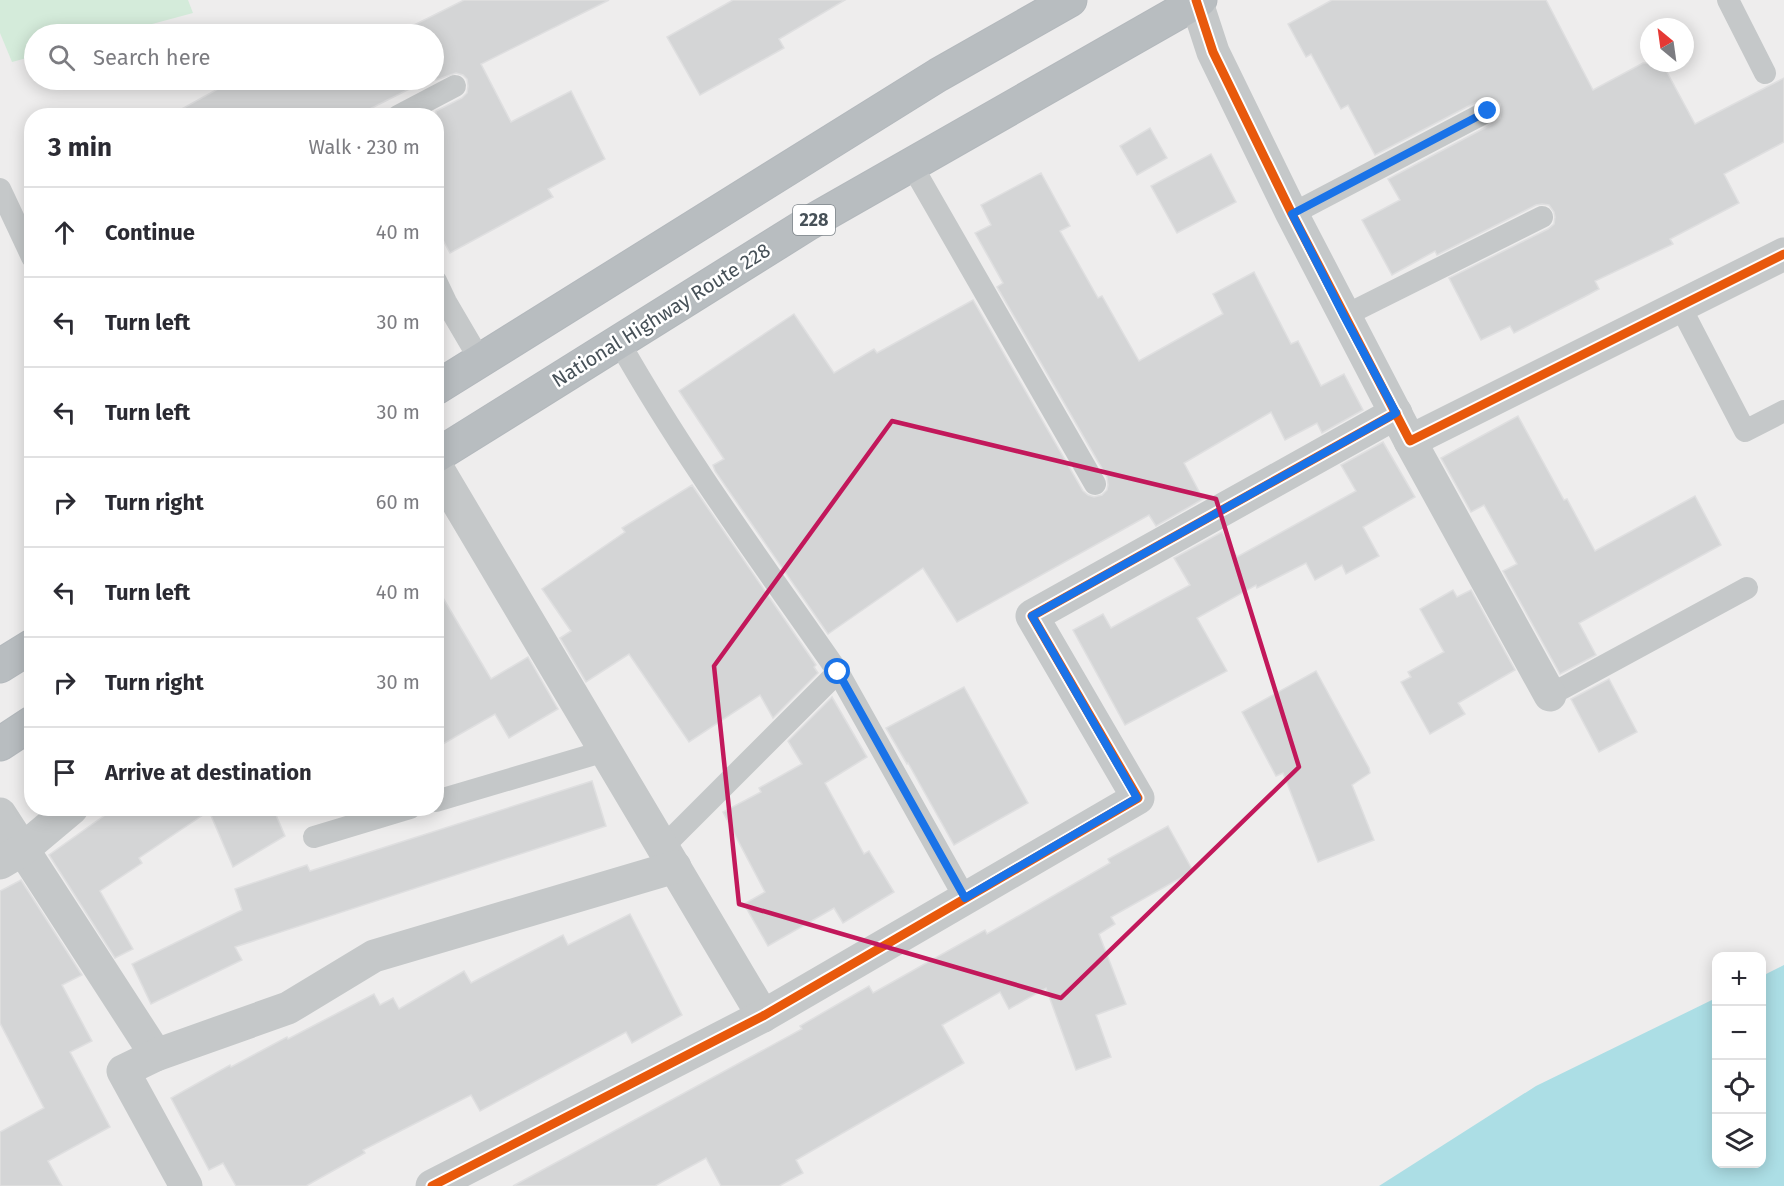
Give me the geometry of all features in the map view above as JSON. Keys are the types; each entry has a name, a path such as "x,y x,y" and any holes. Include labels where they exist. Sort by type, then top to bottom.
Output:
{"highway":[{"path":"444,383 938,75 1070,0"},
{"name":"National Highway Route 228","path":"444,451 809,223 1198,1"},
{"path":"0,666 24,651"},
{"path":"0,744 24,728"}],"street":[{"path":"1198,1 1213,52 1292,214 1403,427 1550,695"},
{"path":"432,1186 763,1016 1137,798 1032,616 1403,427 1680,306 1784,254"},
{"path":"444,479 763,1016"},
{"path":"0,814 11,857 156,1055"},
{"path":"11,857 62,816"},
{"path":"186,1186 123,1071 156,1055 288,1008 374,956 669,857"}],"lane":[{"path":"1728,0 1765,73"},
{"path":"413,108 454,86"},
{"path":"1292,214 1488,111"},
{"path":"911,164 1095,484"},
{"path":"0,189 24,240"},
{"path":"1344,316 1542,217"},
{"path":"444,298 480,360"},
{"path":"1680,306 1745,431 1784,411"},
{"path":"619,342 715,495 838,672 965,898"},
{"path":"1550,695 1747,588"},
{"path":"669,857 838,672"},
{"path":"444,799 606,751"},
{"path":"314,837 384,816"}],"highlighted area":[{"path":"892,421 1216,499 1299,767 1061,998 739,904 714,666"}],"green space":[{"path":"0,0 188,0 193,13 152,24 24,24 24,59 12,62 0,33"}],"water":[{"path":"1784,965 1784,1186 1379,1186 1536,1086 1712,1000 1712,1168 1766,1168 1766,974"}],"building":[{"path":"464,0 609,0 481,64 511,122 571,91 605,159 548,189 553,197 450,253 444,242 444,108 442,108 467,93 467,79 456,73 444,77 444,24 416,24"},
{"path":"733,0 845,0 779,39 784,48 700,95 667,37"},
{"path":"1332,0 1546,0 1593,90 1640,65 1640,72 1667,72 1695,124 1784,78 1784,142 1724,174 1739,203 1670,239 1673,244 1595,281 1599,289 1584,297 1514,333 1510,326 1481,340 1449,278 1548,229 1554,224 1555,217 1549,205 1536,205 1437,255 1435,251 1392,275 1362,220 1400,200 1388,179 1494,123 1500,118 1500,104 1489,98 1482,99 1375,155 1348,105 1341,109 1311,54 1306,57 1288,24"},
{"path":"216,90 407,90 372,108 183,108"},
{"path":"1150,128 1167,158 1137,175 1120,146"},
{"path":"1211,154 1236,202 1177,233 1151,186"},
{"path":"1041,173 1070,226 1060,231 1098,298 1102,296 1139,361 1223,314 1213,294 1254,272 1291,344 1298,341 1321,386 1344,374 1363,410 1322,433 1317,423 1285,440 1271,412 1184,463 1203,499 1156,526 1149,515 957,622 923,568 828,634 715,471 713,465 724,459 679,391 794,314 834,373 874,349 877,353 973,300 1083,491 1094,497 1102,495 1107,490 1107,477 997,287 1003,283 975,233 991,225 981,205"},
{"path":"1518,416 1595,551 1695,496 1721,545 1579,623 1596,655 1560,674 1503,571 1517,564 1484,505 1471,512 1441,458"},
{"path":"1383,442 1415,497 1363,527 1379,556 1346,574 1342,565 1315,580 1306,563 1257,588 1256,585 1197,618 1227,671 1125,725 1073,630 1103,614 1111,628 1190,585 1174,558 1222,532 1237,557 1356,491 1341,465"},
{"path":"692,485 816,665 814,667 818,673 773,718 760,695 689,742 629,654 586,682 560,638 571,631 542,589 625,532 622,528"},
{"path":"1453,590 1457,597 1471,590 1515,670 1458,703 1465,714 1430,734 1401,682 1411,677 1408,672 1444,652 1420,609"},
{"path":"444,600 491,679 528,657 558,709 509,738 495,714 444,743"},
{"path":"1316,671 1369,768 1370,773 1352,785 1374,840 1318,862 1283,773 1276,776 1242,712"},
{"path":"1609,679 1637,732 1599,752 1571,699"},
{"path":"964,687 1028,803 954,845 886,728"},
{"path":"832,697 867,757 825,783 864,854 869,851 894,892 843,923 834,908 768,946 744,904 765,892 723,812 761,792 759,788 802,764 788,741"},
{"path":"592,781 606,826 235,947 242,960 151,1004 132,964 242,910 235,889 307,865 310,871"},
{"path":"104,816 202,816 139,858 142,863 100,891 133,949 115,958 49,855"},
{"path":"211,816 276,816 285,836 233,867"},
{"path":"1168,826 1193,871 1111,917 1115,924 1099,934 1126,1004 1096,1015 1111,1057 1076,1070 1046,988 1009,1009 1000,992 942,1025 964,1063 796,1160 803,1173 779,1186 721,1186 706,1158 655,1186 513,1186 802,1029 800,1026 869,986 873,993 985,930 987,934 1110,863 1108,859"},
{"path":"21,880 82,975 62,985 92,1041 70,1052 110,1127 48,1161 62,1186 0,1186 0,1132 44,1108 0,1023 0,891"},
{"path":"630,914 682,1015 632,1043 626,1032 480,1111 471,1095 363,1150 365,1153 306,1186 236,1186 223,1163 209,1170 171,1098 230,1065 231,1067 287,1037 288,1039 374,994 380,1005 393,998 399,1009 464,971 471,983 563,935 568,945"}],"cycle path":[{"path":"1196,0 1213,52 1292,214 1410,441 1784,254"},
{"path":"432,1186 763,1016 1138,798 1032,616 1396,413"}],"route":[{"path":"838,672 965,898 1137,798 1032,616 1396,413 1292,214 1488,111"}]}
